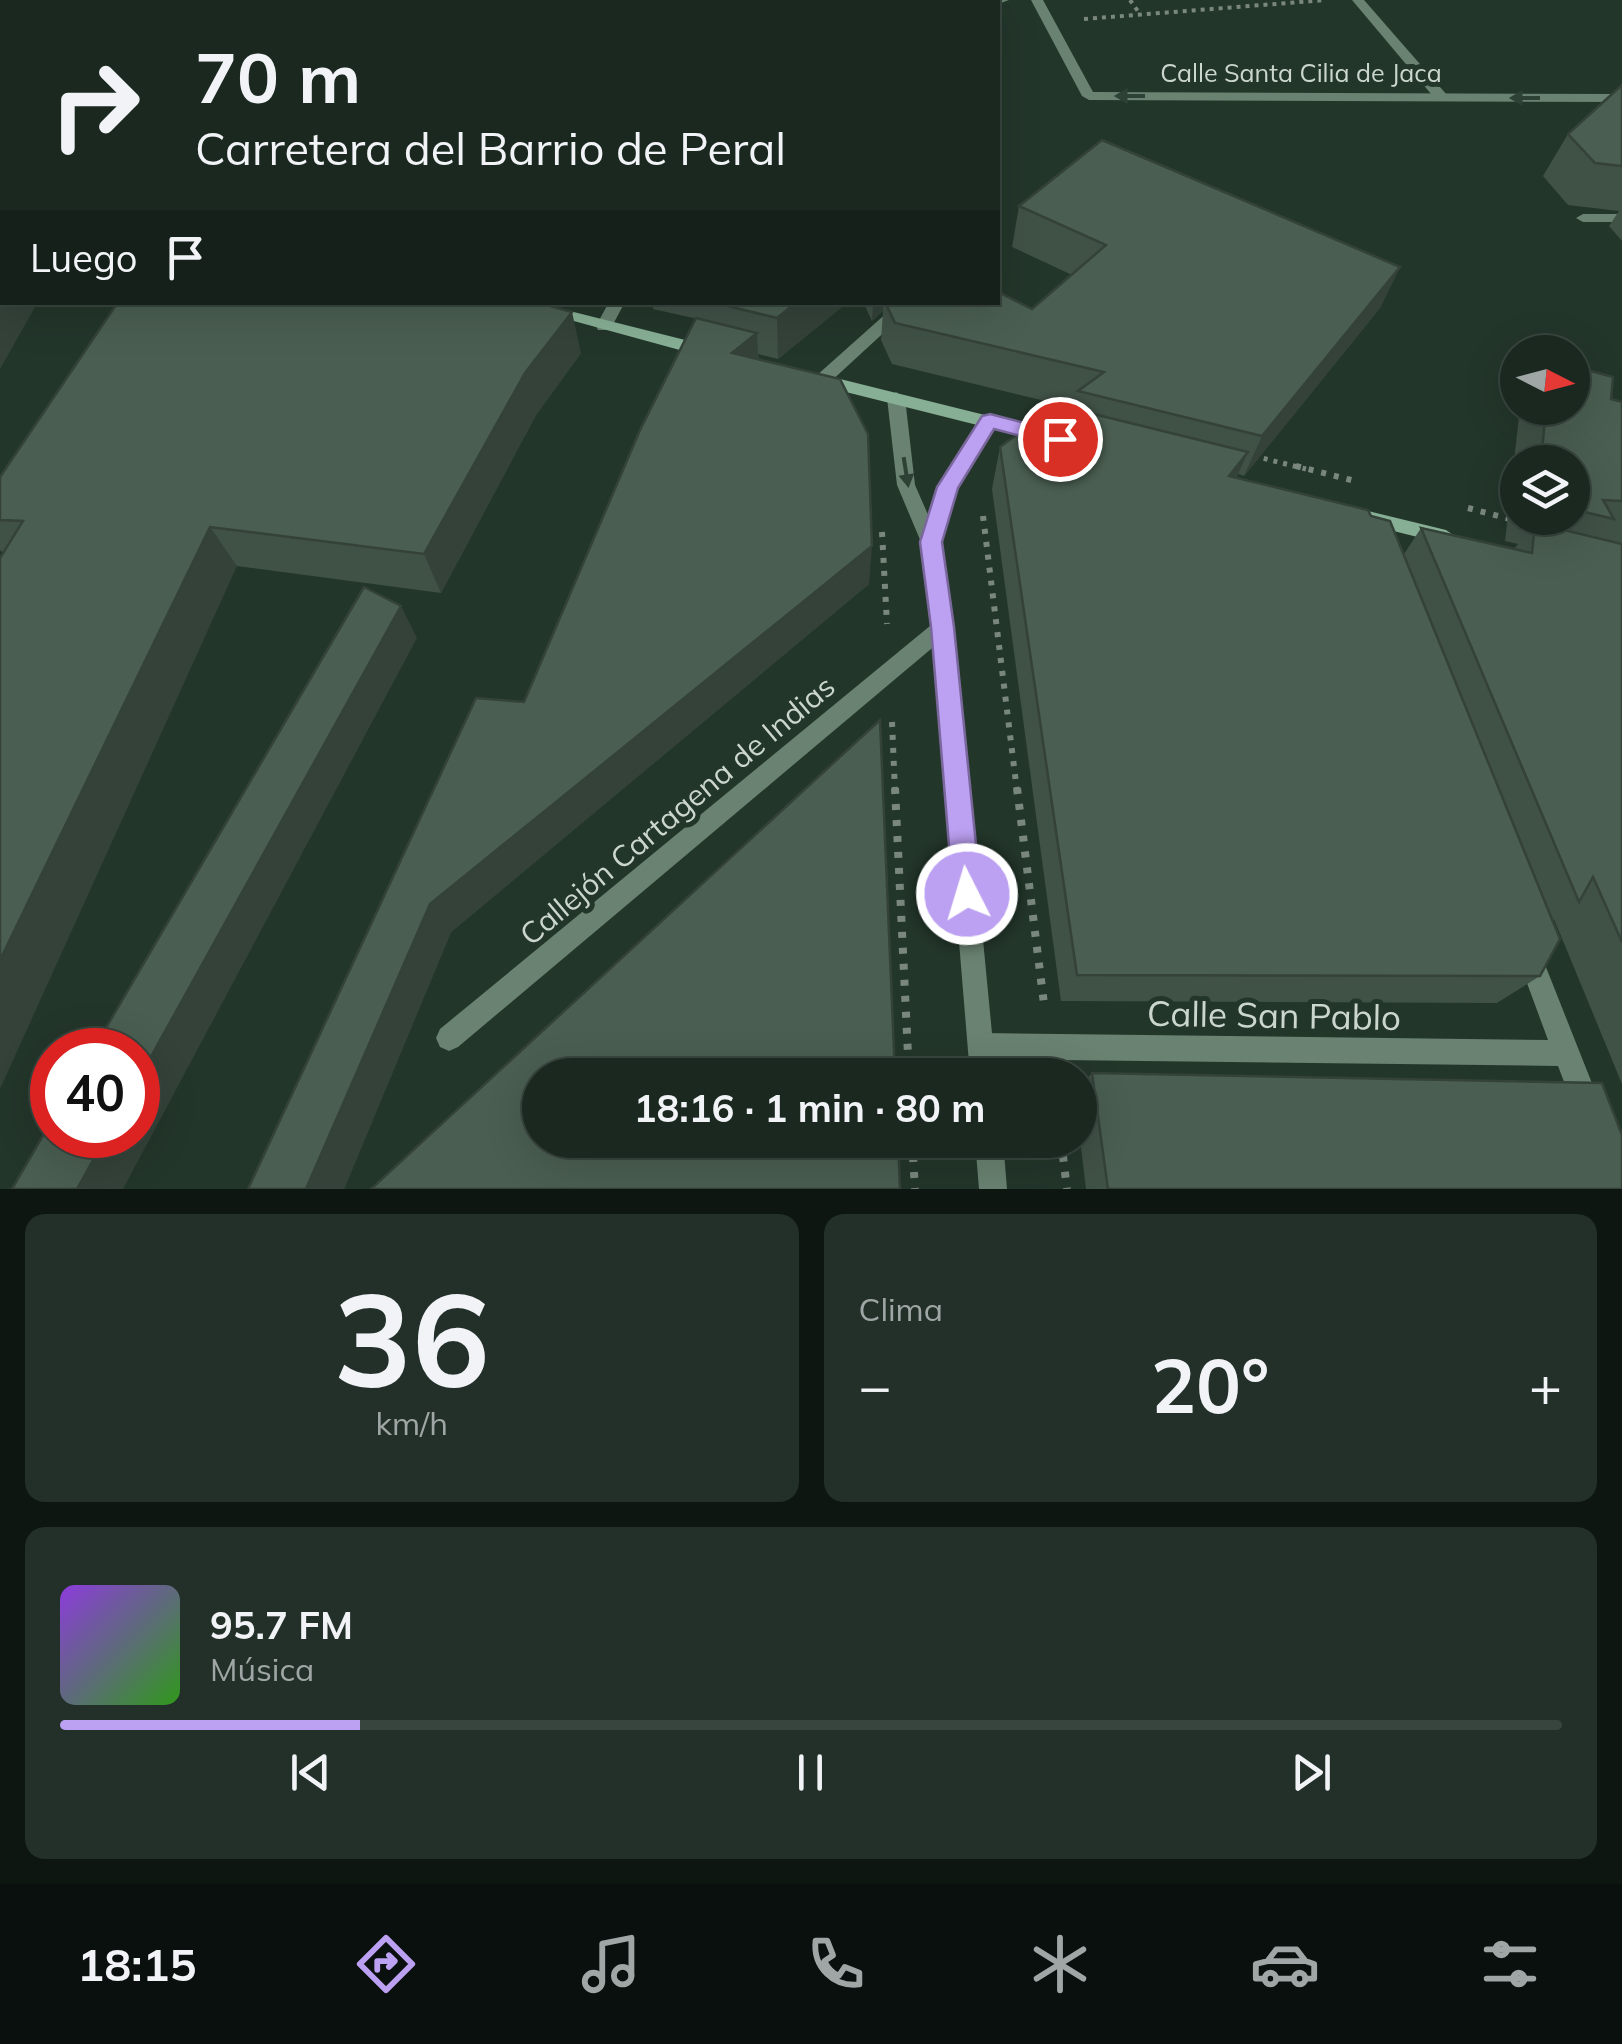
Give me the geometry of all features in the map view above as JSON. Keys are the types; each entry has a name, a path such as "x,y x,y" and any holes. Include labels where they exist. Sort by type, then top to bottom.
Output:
{"main road":[{"path":"524,305 729,357"},
{"path":"812,378 1077,444"},
{"path":"1351,513 1472,544"}],"street":[{"name":"Calle Santa Cilia de Jaca","path":"1037,0 1089,96 1622,98"},
{"path":"1358,0 1442,98"},
{"path":"1583,218 1622,218"},
{"path":"604,326 615,305"},
{"path":"812,378 905,305"},
{"path":"896,398 906,485 931,542 943,627 982,1058"},
{"path":"931,542 948,487 990,421"},
{"path":"1351,513 1370,542"},
{"name":"Callejón Cartagena de Indias","path":"449,1038 943,627"},
{"path":"1524,942 1598,1138"},
{"name":"Calle San Pablo","path":"981,1046 1566,1052"},
{"path":"990,1158 993,1189"}],"path":[{"path":"1130,0 1141,15"},
{"path":"1088,30 1082,20 1326,0"},
{"path":"1246,454 1378,486"},
{"path":"1453,505 1500,516"},
{"path":"982,508 1049,1048"},
{"path":"881,522 908,1058"},
{"path":"913,1158 915,1189"},
{"path":"1063,1158 1067,1189"}],"building":[{"path":"1622,85 1622,166 1595,163 1568,134"},
{"path":"1102,140 1400,267 1262,436 1078,391 1104,372 895,323 886,305 1000,305 1000,293 1032,309 1106,245 1019,206"},
{"path":"116,305 547,305 572,312 525,373 424,554 210,527 0,960 0,558 23,521 0,520 0,477"},
{"path":"723,305 793,305 777,318"},
{"path":"696,318 757,333 732,353 840,379 868,434 872,546 430,904 306,1189 248,1189 476,698 524,702 640,430"},
{"path":"1590,371 1613,377 1611,399 1622,402 1622,501 1603,500 1614,519 1590,513 1590,445 1543,445 1544,425 1590,425"},
{"path":"1057,405 1248,452 1229,476 1368,510 1371,516 1390,521 1560,939 1540,976 1077,975 1000,447"},
{"path":"1421,528 1532,553 1534,535 1585,535 1622,544 1622,942 1593,877 1579,902"},
{"path":"364,587 401,606 160,1040 160,1028 106,1028"},
{"path":"880,720 894,1058 522,1058 522,1158 899,1158 900,1189 371,1189"},
{"path":"1097,1073 1602,1083 1622,1135 1622,1189 1108,1189 1097,1109"},
{"path":"30,1158 94,1158 77,1189 12,1189"}],"route":[{"path":"967,894 943,627 931,542 948,487 990,421 1060,439"}]}
